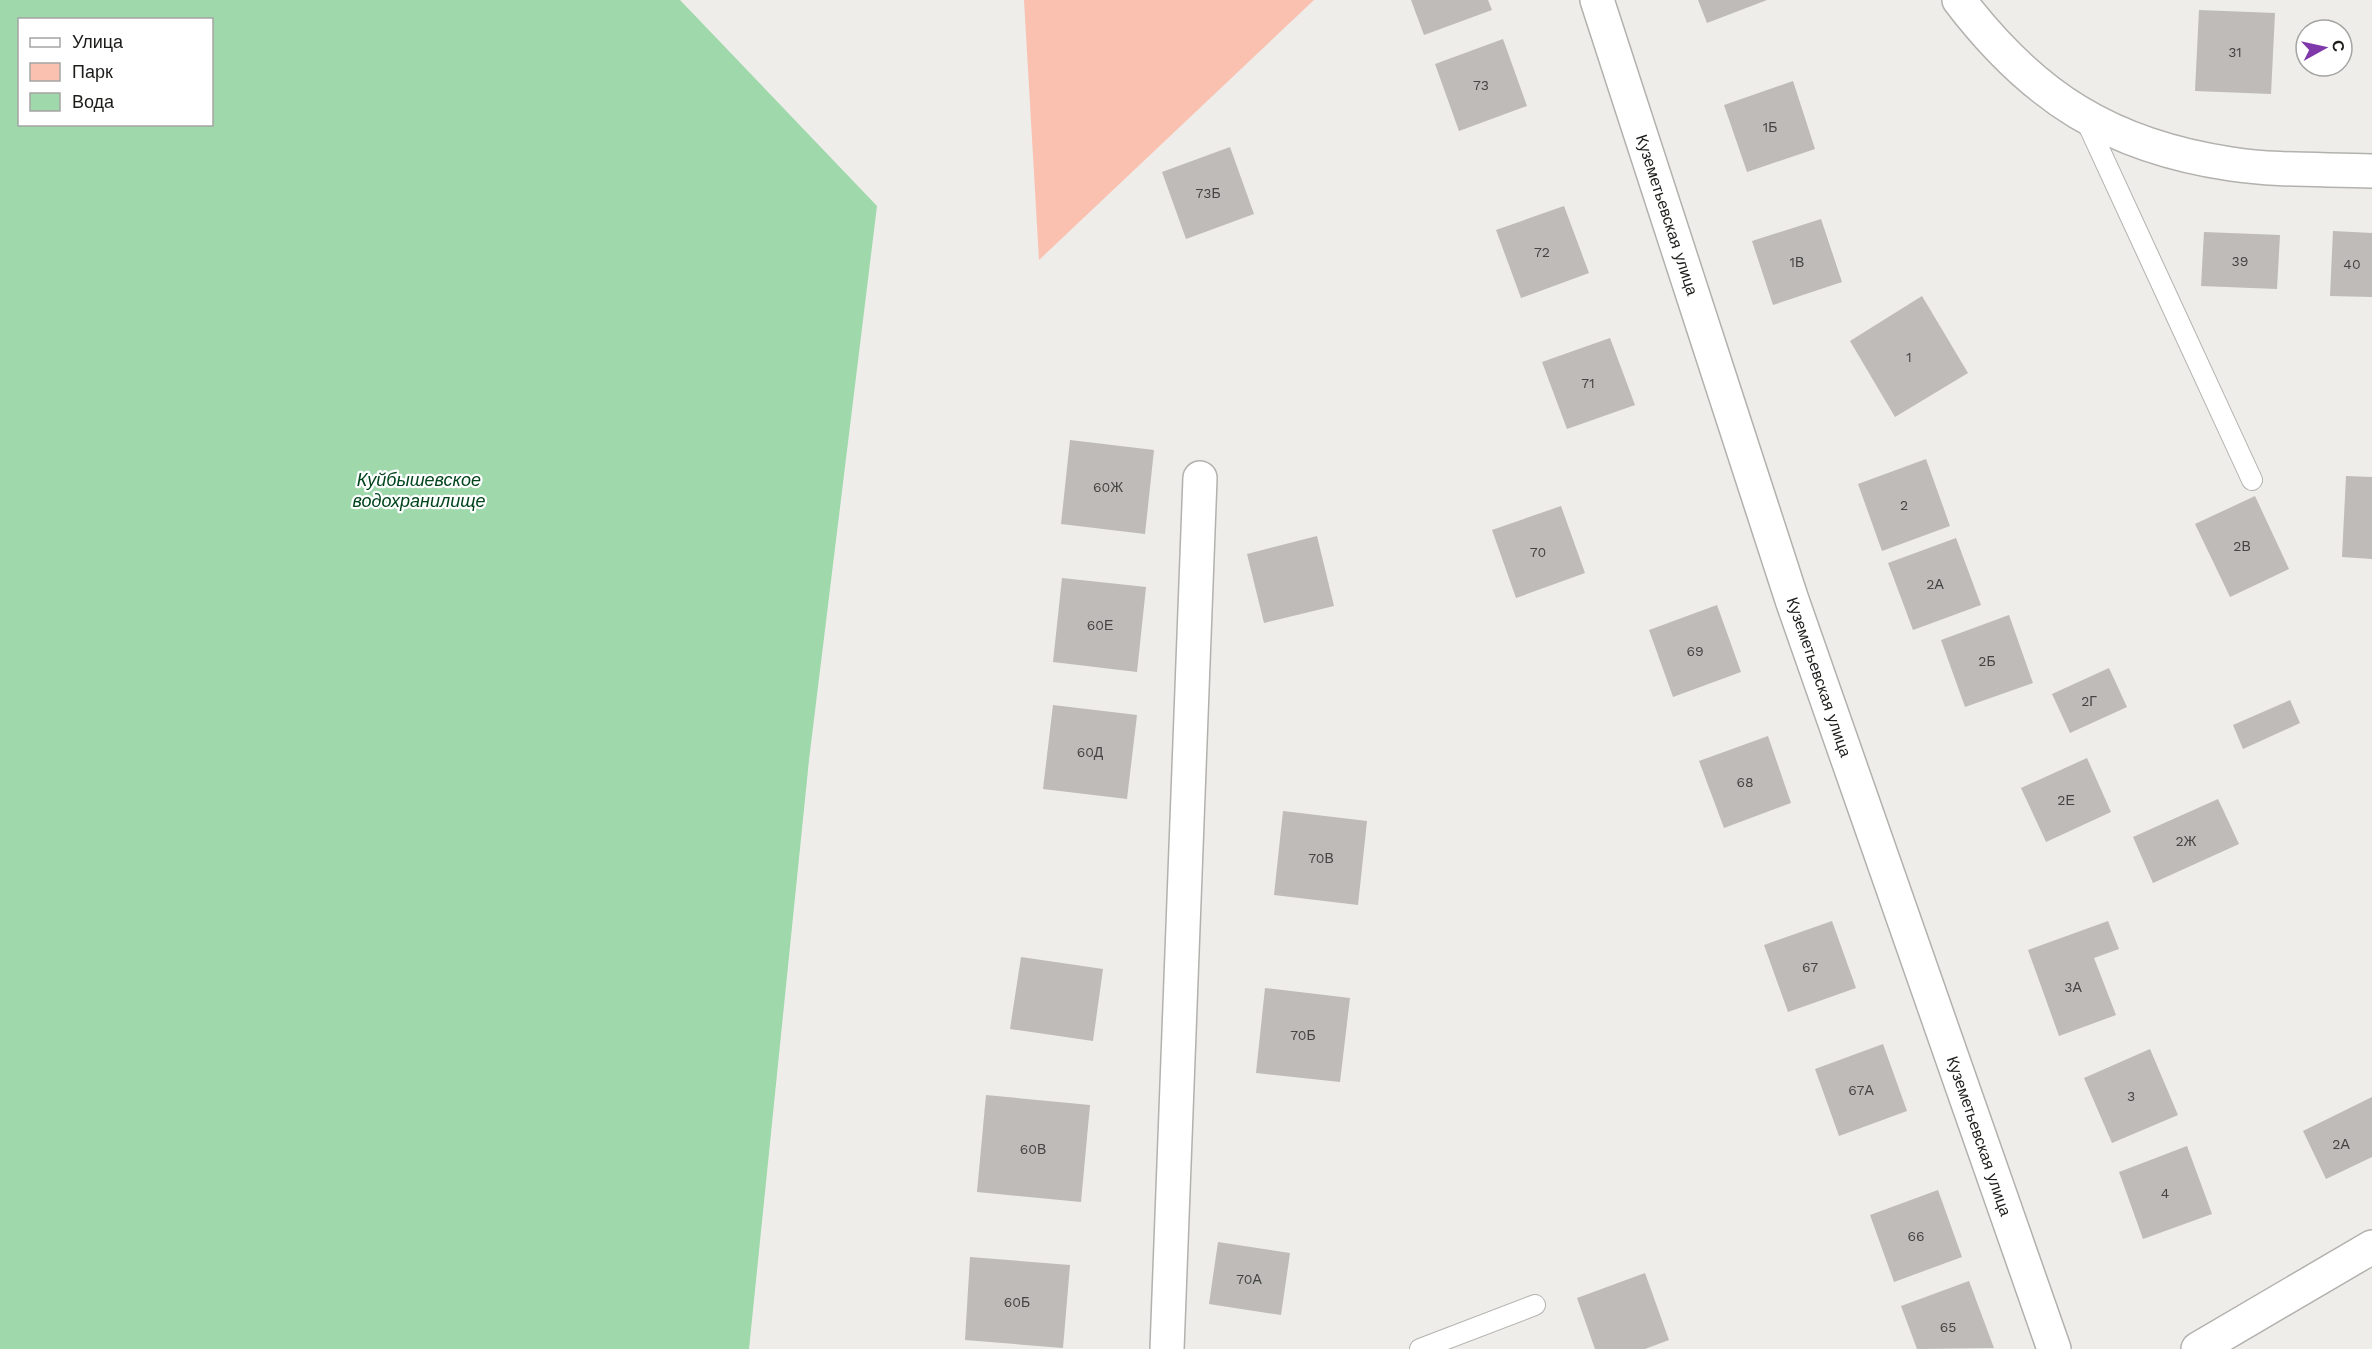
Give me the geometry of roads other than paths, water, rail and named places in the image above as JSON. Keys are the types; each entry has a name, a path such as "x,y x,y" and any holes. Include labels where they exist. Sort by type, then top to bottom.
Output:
{"street":[{"name":"Куземетьевская улица","path":"1597,0 1792,600 2054,1349"},
{"path":"1959,0 1989,39 2021,71 2084,116 2121,135 2160,149 2233,164 2372,171"},
{"path":"1167,1349 1200,478"},
{"path":"2198,1349 2372,1247"}],"lane":[{"path":"2084,116 2253,480"},
{"path":"1420,1349 1535,1305"}],"water":[{"name":"Куйбышевское водохранилище","path":"0,0 680,0 877,206 809,760 749,1349 0,1349"}]}
